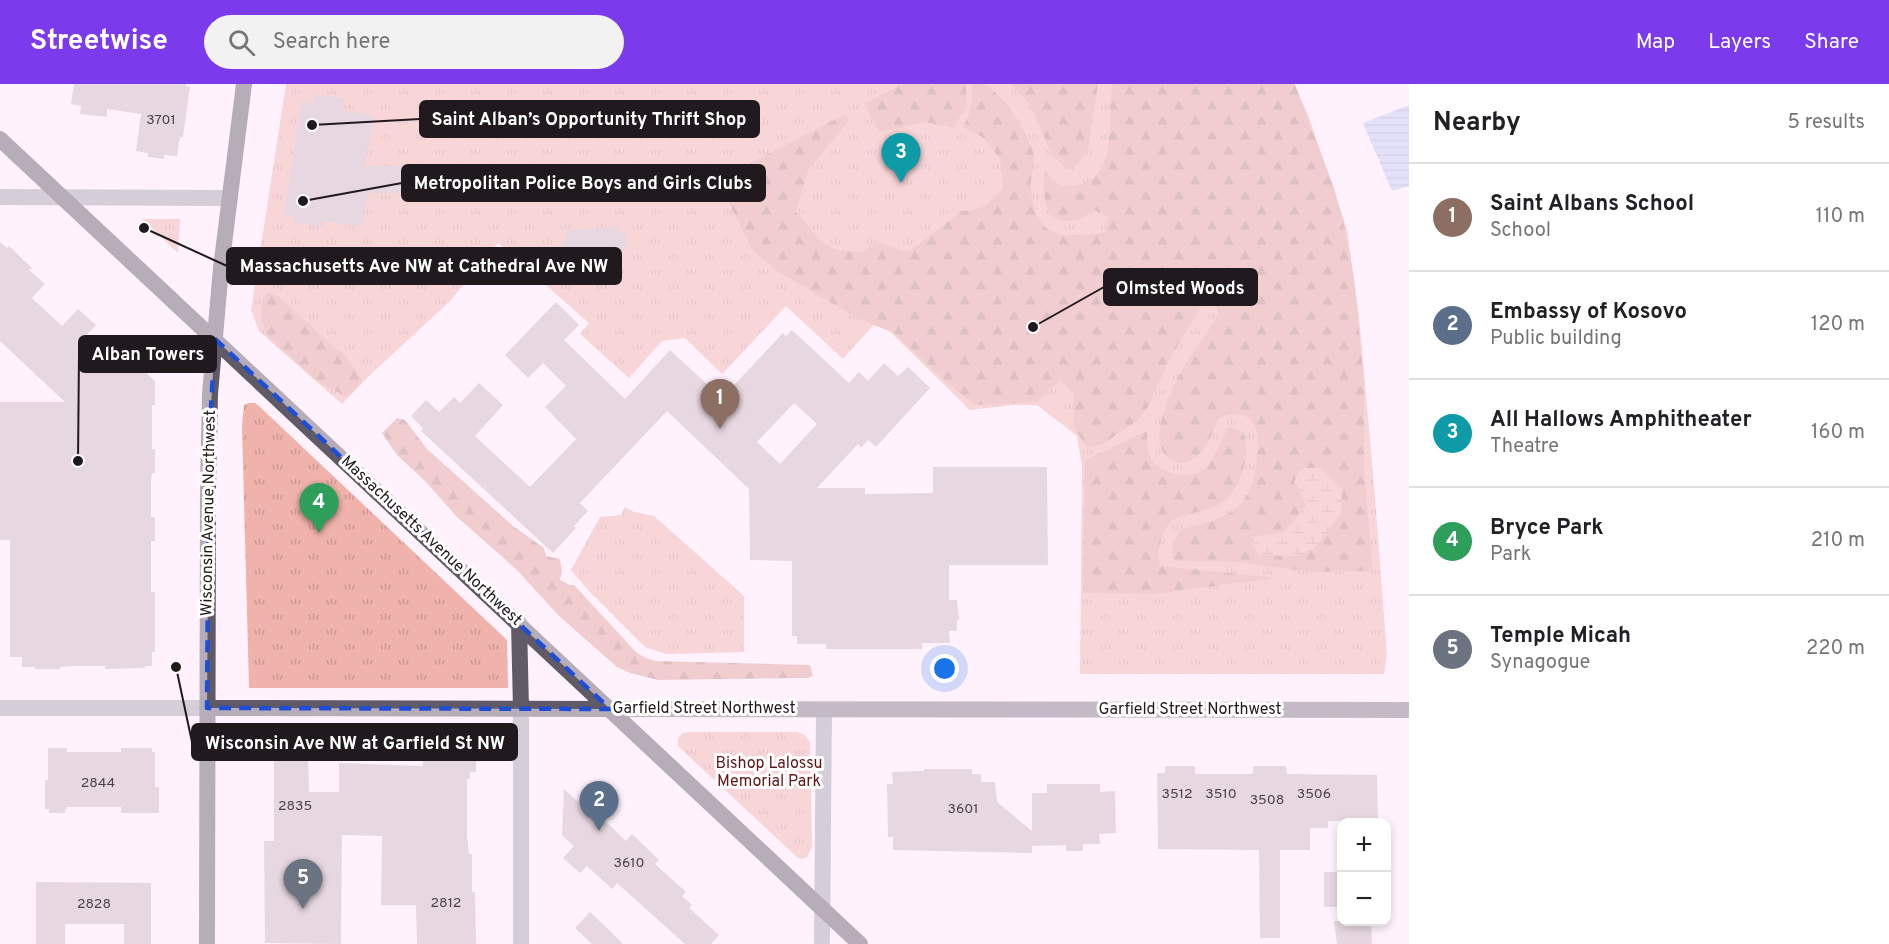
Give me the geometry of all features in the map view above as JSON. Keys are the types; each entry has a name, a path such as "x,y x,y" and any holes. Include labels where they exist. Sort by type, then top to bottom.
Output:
{"main road":[{"name":"Wisconsin Avenue Northwest","path":"207,944 208,441 215,339 244,84"},
{"name":"Massachusetts Avenue Northwest","path":"0,139 860,944"},
{"path":"519,623 521,709"},
{"name":"Garfield Street Northwest","path":"207,708 1409,710"}],"street":[{"path":"0,197 230,198"},
{"name":"Garfield Street Northwest","path":"0,708 207,708"},
{"path":"521,709 521,944"},
{"path":"822,944 824,710"}],"highlighted area":[{"path":"215,339 610,709 207,708 209,441"}],"green space":[{"path":"286,84 1293,84 1307,112 1347,229 1359,316 1374,484 1387,656 1384,674 1080,674 1082,467 1077,436 1037,405 970,410 877,321 843,359 786,306 722,374 685,338 662,341 629,378 580,334 589,323 498,243 450,301 342,404 259,331 251,310"},
{"path":"902,84 966,84 967,106 953,128 926,122 879,132 864,104"},
{"path":"971,84 986,84 1004,100 1025,134 1034,156 1031,180 1033,205 1041,222 1054,232 1075,235 1106,231 1108,217 1092,209 1084,217 1076,220 1060,220 1053,217 1046,205 1044,174 1045,171 1056,184 1071,186 1090,180 1100,170 1109,144 1113,84 1295,84 1334,188 1343,220 1354,278 1364,382 1364,468 1373,571 1311,572 1236,562 1178,561 1172,558 1173,543 1181,530 1223,516 1243,501 1251,486 1256,463 1258,437 1256,428 1247,417 1240,415 1219,418 1207,444 1195,458 1188,462 1179,463 1170,459 1160,445 1161,421 1172,389 1189,358 1219,315 1209,283 1201,307 1169,360 1148,407 1138,420 1103,444 1087,447 1073,427 1074,394 1060,380 1037,402 975,405 946,382 894,333 861,320 777,271 753,251 717,180 846,114 849,121 808,170 796,212 819,239 835,250 861,252 872,245 883,243 904,251 911,250 957,215 958,211 973,210 988,203 1003,188 1000,159 984,138 963,127 971,106"},
{"path":"1011,84 1098,84 1088,150 1076,166 1067,169 1052,156 1035,115 1026,100"},
{"path":"142,219 180,219 178,253"},
{"path":"267,293 278,296 343,353 363,380 350,395 345,396 318,382 267,335 262,320 261,301"},
{"path":"249,403 259,406 507,640 508,688 249,688 242,426 244,405"},
{"path":"397,418 405,420 427,449 513,526 544,548 546,556 560,559 562,571 560,580 574,585 636,652 656,661 810,665 813,676 808,678 658,680 617,667 559,616 516,569 456,516 426,482 397,455 382,433"},
{"path":"1228,427 1243,432 1245,438 1246,459 1240,479 1225,501 1177,518 1170,523 1160,544 1160,566 1276,578 1154,594 1083,593 1085,460 1147,431 1148,452 1159,467 1174,474 1190,474 1208,465"},
{"path":"1301,468 1320,468 1342,490 1341,513 1316,547 1297,556 1258,555 1250,537 1285,532 1306,505 1294,482"},
{"path":"625,507 634,512 654,516 744,596 744,652 666,654 645,647 571,570 600,517 621,515"},
{"name":"Bishop Lalossu Memorial Park","path":"797,732 805,735 810,742 812,847 807,857 802,859 797,857 678,746 678,739 682,733"}],"water":[{"path":"1409,105 1409,186 1392,191 1363,123"}],"building":[{"path":"74,84 186,84 190,87 183,137 180,137 177,156 164,155 164,159 148,157 148,153 136,151 141,114 107,109 107,117 80,114 81,106 71,104"},
{"path":"315,94 345,99 343,110 374,115 365,166 446,167 446,190 431,190 431,193 368,193 362,227 325,221 324,227 293,222 294,216 284,215 301,101 314,104"},
{"path":"617,226 618,233 625,232 627,249 620,250 622,268 594,272 585,285 572,274 579,265 562,251 561,245 567,238 566,231"},
{"path":"0,242 7,248 9,246 32,268 29,270 45,284 32,298 62,326 78,309 96,325 80,342 111,370 123,357 138,370 140,367 155,381 155,405 152,405 152,449 155,449 155,473 152,473 151,482 151,517 155,517 155,541 151,541 151,592 155,592 155,652 152,652 152,666 105,669 105,666 72,666 60,667 60,669 35,669 35,667 22,667 22,657 10,657 10,540 0,540 0,402 65,402 0,341"},
{"path":"556,302 579,325 564,340 625,399 670,350 722,398 783,333 786,336 792,330 849,383 859,372 868,381 884,363 898,376 908,367 930,388 876,447 868,440 861,448 858,444 817,488 865,488 865,494 933,493 933,467 1047,467 1048,565 949,565 949,600 957,600 959,619 957,631 949,631 950,643 922,643 922,649 826,649 826,644 797,644 797,636 792,636 792,561 750,560 749,489 667,411 580,503 588,511 553,553 421,431 423,428 411,416 426,400 439,412 454,397 460,403 479,383 503,405 475,436 530,487 576,439 545,407 566,386 543,363 528,378 505,355","holes":["794,403 817,424 780,464 757,442"]},
{"path":"48,748 67,748 67,752 121,752 121,748 152,748 152,752 155,752 155,787 159,787 159,813 121,813 121,807 67,807 65,813 49,813 49,809 45,809"},
{"path":"429,749 470,749 470,754 476,753 476,772 470,772 470,779 467,779 467,837 469,854 472,854 476,944 417,944 416,905 381,905 382,836 342,835 341,944 265,943 264,841 274,841 274,752 308,752 309,792 339,792 339,763 423,766 423,755 429,755"},
{"path":"1165,766 1195,766 1195,774 1250,774 1253,773 1253,766 1286,766 1287,774 1377,775 1378,818 1337,818 1337,821 1328,821 1328,828 1310,828 1310,850 1280,850 1280,938 1260,938 1259,850 1158,849 1157,773 1165,773"},
{"path":"924,769 972,769 972,774 981,774 981,782 995,782 997,802 1032,831 1032,793 1047,793 1047,784 1100,784 1100,792 1115,791 1116,833 1099,834 1100,844 1083,844 1083,851 1066,851 1066,845 1032,846 1032,853 893,850 893,837 888,837 887,784 893,784 892,772 924,771"},
{"path":"564,789 598,820 601,817 626,841 632,834 659,860 655,864 686,892 682,896 692,905 689,908 719,935 711,944 685,944 617,883 612,889 587,866 580,873 563,858 574,846 562,835"},
{"path":"1324,872 1337,872 1337,907 1324,907"},
{"path":"36,882 151,883 151,944 124,944 124,924 65,924 65,944 36,944"},
{"path":"590,912 623,944 592,944 575,928"},
{"path":"1334,921 1337,921 1337,926 1371,926 1372,944 1337,944"}],"place":[{"name":"Saint Alban’s Opportunity Thrift Shop","path":"312,125"},
{"name":"All Hallows Amphitheater","path":"901,183"},
{"name":"Metropolitan Police Boys and Girls Clubs","path":"303,201"},
{"name":"Massachusetts Ave NW at Cathedral Ave NW","path":"144,228"},
{"name":"Olmsted Woods","path":"1033,327"},
{"name":"Saint Albans School","path":"720,429"},
{"name":"Alban Towers","path":"78,461"},
{"name":"Bryce Park","path":"319,533"},
{"name":"Wisconsin Ave NW at Garfield St NW","path":"176,667"},
{"name":"Embassy of Kosovo","path":"599,831"},
{"name":"Temple Micah","path":"303,909"}]}
